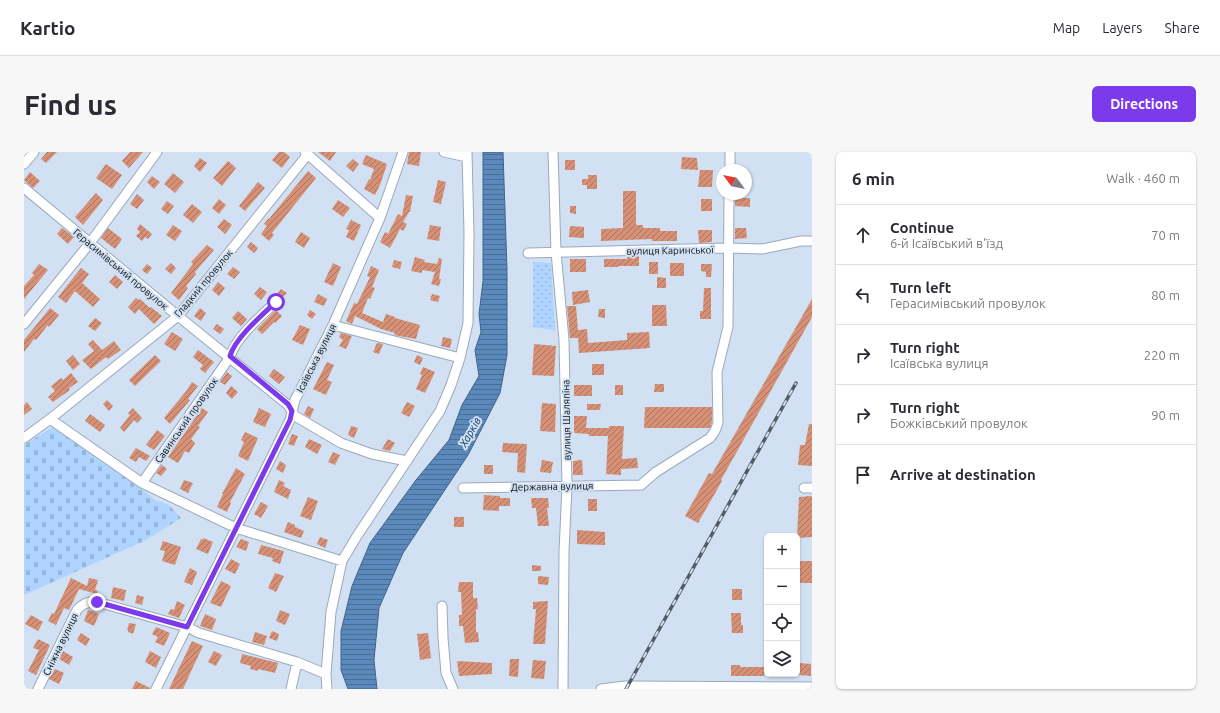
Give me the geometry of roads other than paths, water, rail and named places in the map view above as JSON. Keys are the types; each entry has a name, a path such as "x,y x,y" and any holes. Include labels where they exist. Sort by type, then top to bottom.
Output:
{"street":[{"path":"24,164 34,152"},
{"path":"24,324 90,243 157,152"},
{"name":"Ісаївська вулиця","path":"156,689 290,420 295,400 333,325 380,218 403,152"},
{"path":"327,689 326,674 331,612 342,561 356,536 440,411 460,358 468,323 469,232 467,154 444,152"},
{"name":"вулиця Шаляпіна","path":"553,152 556,252 564,340 567,486 564,552 563,689"},
{"path":"730,152 730,164"},
{"path":"306,153 380,218"},
{"name":"Гладкий провулок","path":"24,438 50,420 178,316 306,153"},
{"name":"Герасимівський провулок","path":"24,188 178,316 230,356 288,404 295,416 341,443 372,454 407,461"},
{"path":"728,248 729,200"},
{"name":"вулиця Каринської","path":"528,254 728,248 762,249 812,240"},
{"name":"Державна вулиця","path":"463,488 642,485 656,472 710,438 718,423 717,372 728,326 728,248"},
{"name":"Савинський провулок","path":"142,483 230,356 232,350 250,327 276,302"},
{"path":"333,325 460,358"},
{"path":"50,420 142,483 236,528 342,561"},
{"name":"Сніжна вулиця","path":"38,689 77,610 86,603 97,602 187,627"},
{"path":"442,606 446,673 453,689"},
{"path":"187,627 199,633 297,662 326,674"},
{"path":"291,689 297,662"},
{"path":"601,689 625,686 812,687"}],"water":[{"name":"Харків","path":"483,152 503,152 507,269 507,355 500,393 468,455 403,553 379,608 374,660 377,689 348,689 341,670 341,631 352,586 370,543 416,480 449,440 462,405 479,376 475,350 481,332 479,314 483,281"}],"railway":[{"path":"626,689 796,383"}]}
